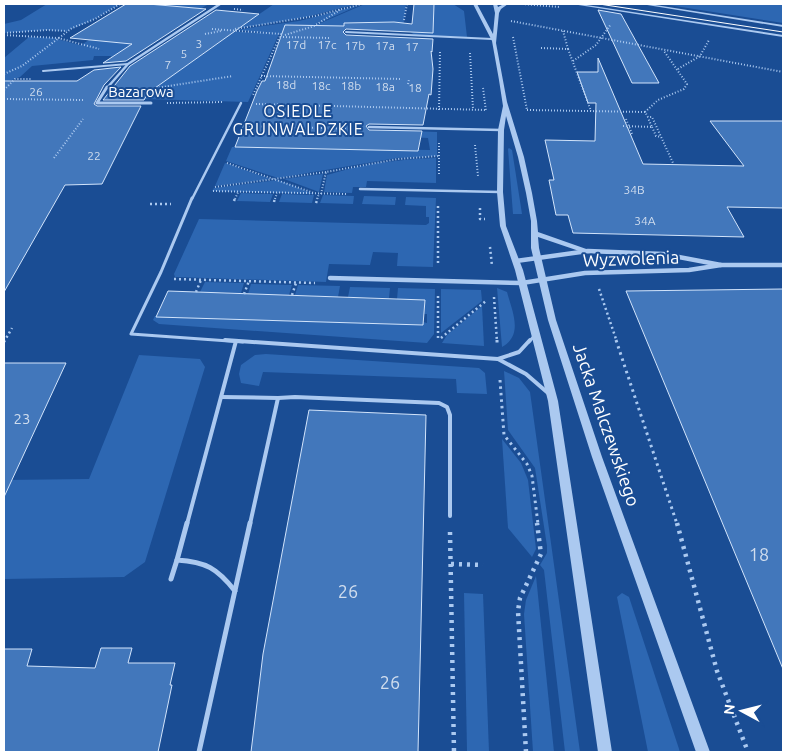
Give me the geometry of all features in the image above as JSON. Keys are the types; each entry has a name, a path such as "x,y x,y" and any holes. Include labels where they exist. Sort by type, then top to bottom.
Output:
{"street":[{"name":"Bazarowa","path":"151,103 97,103 111,82 128,64 220,4"},
{"name":"Jacka Malczewskiego","path":"475,4 494,41"},
{"name":"Jacka Malczewskiego","path":"496,4 494,41 504,102 521,157 534,221 537,257 552,320 596,457 703,752"},
{"path":"497,13 499,8 506,4"},
{"path":"574,4 783,36"},
{"path":"643,4 783,26"},
{"name":"Jacka Malczewskiego","path":"504,102 501,130 500,192 503,226 516,261 553,401 605,752"},
{"path":"534,233 588,251"},
{"path":"516,261 588,251 663,254 720,265 783,265"},
{"name":"Wyzwolenia","path":"330,278 522,283 594,272 689,270 720,265"}],"lane":[{"path":"346,32 494,41"},
{"path":"43,71 128,64"},
{"path":"241,103 195,190 161,272 131,334 498,360 532,378 546,390 553,401"},
{"path":"369,127 501,130"},
{"path":"360,189 500,192"},
{"path":"498,360 519,352 536,334"},
{"path":"171,579 236,342"},
{"path":"222,396 439,402 447,407 450,415 450,516"},
{"path":"199,752 278,398"},
{"path":"177,560 197,561 212,566 224,576 235,591"}],"path":[{"path":"4,74 22,66 67,31 95,19 120,4"},
{"path":"202,34 282,23 362,4"},
{"path":"518,7 525,6"},
{"path":"232,9 244,10"},
{"path":"341,9 334,16 306,30 281,37 261,76 402,78"},
{"path":"573,61 579,59 602,38 604,31 617,19"},
{"path":"508,21 783,72"},
{"path":"212,29 281,34 281,37"},
{"path":"4,34 47,30 67,31"},
{"path":"563,31 591,111"},
{"path":"512,32 522,89"},
{"path":"4,34 58,38 101,50"},
{"path":"678,69 700,56 712,36"},
{"path":"300,42 302,37"},
{"path":"330,42 331,38"},
{"path":"469,38 473,130 480,219"},
{"path":"541,48 568,49"},
{"path":"527,110 645,112 658,100 686,87 687,84 678,69 673,67 664,51"},
{"path":"172,84 233,76"},
{"path":"282,82 285,76"},
{"path":"314,82 316,77"},
{"path":"345,83 346,78"},
{"path":"377,84 378,78"},
{"path":"408,84 409,79"},
{"path":"4,99 86,100"},
{"name":"Bazarowa","path":"151,103 225,102"},
{"path":"241,103 486,110"},
{"path":"645,112 656,136 661,137"},
{"path":"648,117 652,118 673,163"},
{"path":"54,158 82,119"},
{"path":"626,119 632,134"},
{"path":"248,126 368,129 369,127"},
{"path":"623,126 652,127"},
{"path":"261,134 264,127"},
{"path":"296,135 299,128"},
{"path":"333,135 334,128"},
{"path":"210,188 326,172 398,159 439,156"},
{"path":"222,161 319,194"},
{"path":"316,203 326,172"},
{"path":"218,191 359,195 360,189"},
{"path":"234,201 238,192"},
{"path":"274,202 277,193"},
{"path":"594,272 674,511 717,671 748,752"},
{"path":"169,279 316,283"},
{"path":"196,292 201,280"},
{"path":"244,294 249,281"},
{"path":"292,295 296,283"},
{"path":"438,341 486,301"},
{"path":"4,342 12,328"},
{"path":"450,516 454,752"},
{"path":"451,564 483,566"}],"shaded area":[{"path":"47,4 120,4 95,19 67,31 47,30 4,33 4,24 21,20"},
{"path":"146,4 209,4 200,9 184,7 111,59 111,56 94,56 93,60 32,66 20,77 4,83 4,58 29,37 53,38 107,52 81,45"},
{"path":"274,4 357,4 306,17 228,30 242,26"},
{"path":"365,4 406,4 403,29 389,29 388,22 345,23 344,28 330,28 330,33 344,33 343,37 288,37"},
{"path":"434,4 453,4 464,11 467,37 416,36 409,31 433,29"},
{"path":"662,4 783,4 783,23"},
{"path":"360,5 303,30 301,25 287,25 286,35 235,30 299,21"},
{"path":"227,31 279,34 248,102 142,99 128,82 157,86 223,40"},
{"path":"409,131 437,132 437,156 397,158 278,178 226,161 232,147 430,150 428,138 409,137"},
{"path":"509,148 512,150 522,214 513,214"},
{"path":"436,158 436,183 367,181 366,187 353,187 352,193 324,192 327,175 381,163"},
{"path":"225,163 270,179 215,186"},
{"path":"323,174 319,192 284,179"},
{"path":"278,180 314,194 212,191 214,188"},
{"path":"241,193 273,194 270,202 237,201"},
{"path":"282,194 314,195 312,203 279,202"},
{"path":"323,195 354,196 353,204 320,203"},
{"path":"364,196 396,197 395,205 362,204"},
{"path":"406,197 436,198 433,267 397,266 398,253 373,252 370,265 329,264 326,282 175,277 174,274 199,219 426,225 429,223 429,217 426,217 426,206 405,205"},
{"path":"205,282 244,283 241,293 200,292"},
{"path":"251,284 292,285 289,295 248,294"},
{"path":"298,285 340,286 338,297 295,295"},
{"path":"350,287 390,288 389,298 348,297"},
{"path":"398,288 435,289 434,334 427,343 159,324 153,320 155,316 423,325 423,322 427,323 427,314 424,314 425,300 397,299"},
{"path":"497,288 507,292 515,322 513,336 502,347"},
{"path":"441,289 481,290 482,301 441,333"},
{"path":"482,306 484,346 442,343 447,335"},
{"path":"266,354 479,368 485,373 487,394 457,393 456,379 263,372 259,386 241,383 239,374 241,365 255,355"},
{"path":"139,355 200,359 205,367 145,562 124,577 4,579 4,480 89,479"},
{"path":"504,371 519,378 530,392 580,752 565,752 544,570 540,565 547,553 547,546 535,468 508,430"},
{"path":"502,439 521,463 528,480 536,549 532,557 508,528"},
{"path":"536,576 554,752 533,752 524,614 526,600"},
{"path":"464,593 483,594 489,752 467,751"},
{"path":"622,593 629,597 680,752 648,752 617,597"}],"building":[{"path":"126,4 206,9 126,61 103,63 132,44 70,38"},
{"path":"414,4 434,4 433,33 346,29 343,32 346,35 433,39 431,51 433,69 431,95 429,94 423,125 369,124 366,126 369,130 422,131 418,151 235,147 257,91 262,81 265,81 285,25 344,26 344,23 394,22 412,24"},
{"path":"216,10 259,14 148,93 144,100 103,100 130,66"},
{"path":"598,10 621,14 659,83 632,83"},
{"path":"598,58 643,164 744,166 710,121 783,121 783,208 727,207 744,237 573,233 568,215 556,215 549,180 554,180 545,140 595,141 596,103 588,103 577,72 598,72"},
{"path":"121,67 104,85 94,104 97,106 141,106 102,184 65,185 4,292 4,81 77,81 94,70"},
{"path":"783,289 783,669 626,291"},
{"path":"168,291 425,300 423,325 156,317"},
{"path":"4,363 66,363 4,497"},
{"path":"309,410 426,415 418,752 251,752 263,654"},
{"path":"101,648 132,648 128,663 175,663 158,752 4,752 4,649 32,649 27,666 95,668"}],"tram line":[{"path":"599,4 783,32"}],"district":[{"name":"OSIEDLE GRUNWALDZKIE","path":"298,120"}]}
